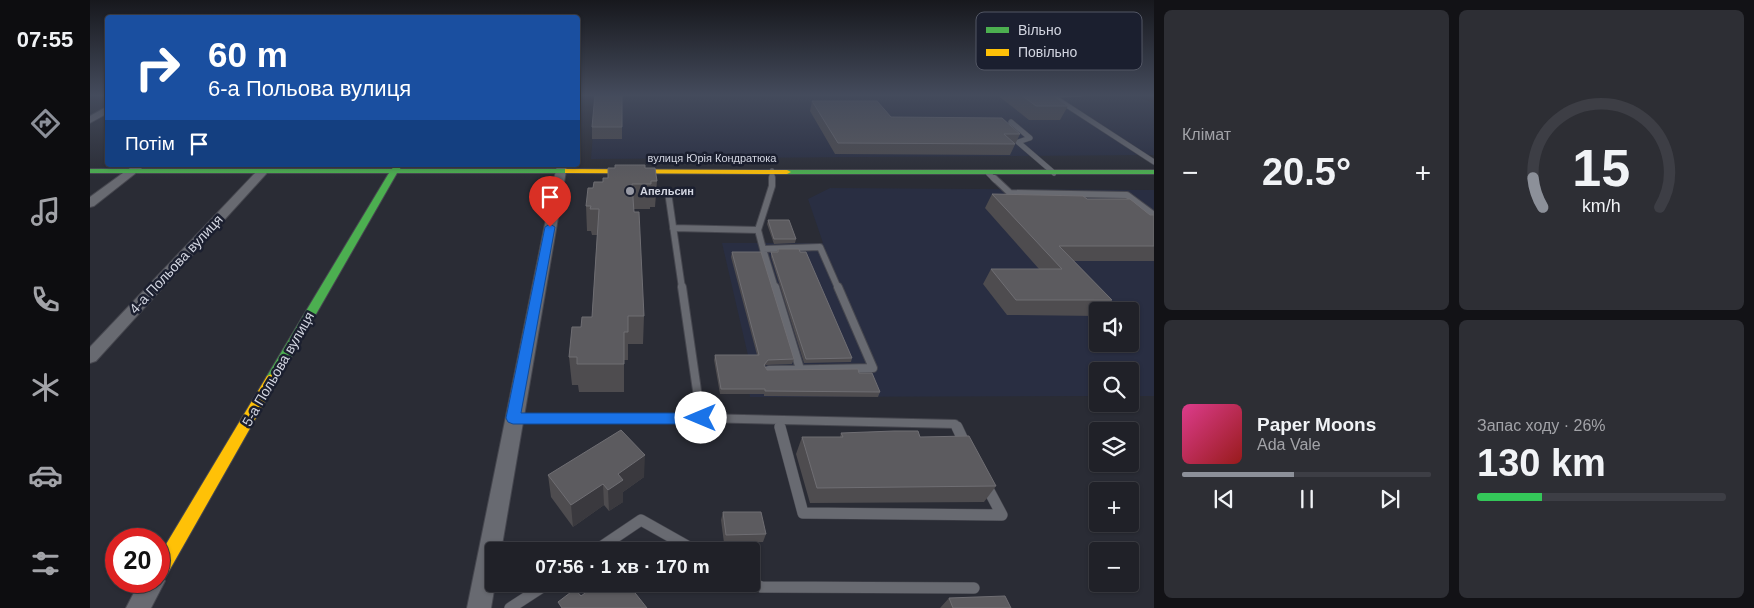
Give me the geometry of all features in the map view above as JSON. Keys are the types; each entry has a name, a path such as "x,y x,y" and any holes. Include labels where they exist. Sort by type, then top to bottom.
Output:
{"street":[{"name":"вулиця Юрія Кондратюка","path":"90,171 136,168 561,168 988,173 1154,172"},
{"path":"90,203 136,168"},
{"name":"5-а Польова вулиця","path":"170,553 396,168"},
{"path":"479,608 561,168"},
{"name":"4-а Польова вулиця","path":"90,357 267,169"},
{"path":"138,608 146,593"}],"lane":[{"path":"1011,122 1030,138 1018,142 1054,173"},
{"path":"1093,122 1154,162"},
{"path":"772,171 772,186 758,230 800,369"},
{"path":"988,173 1010,194 1126,195 1154,215"},
{"path":"668,192 701,418"},
{"path":"673,228 758,230"},
{"path":"763,249 820,247 873,368 769,370"},
{"path":"513,418 701,418 955,424 972,457"},
{"path":"778,420 803,513 1002,515 980,474"},
{"path":"608,542 641,520 680,542"},
{"path":"760,586 974,588"},
{"path":"510,608 535,592"}],"shaded area":[{"path":"594,122 1154,122 1154,155 591,159"},
{"path":"830,188 1154,190 1154,396 1139,396 1139,362 1089,362 1089,396 750,397 744,364 750,364 722,243 823,243 808,199"}],"building":[{"path":"592,122 622,122 622,127 592,127"},
{"path":"825,122 1007,122 1020,134 1004,134 1015,144 838,143"},
{"path":"615,165 645,165 645,168 655,168 657,181 651,181 651,184 632,184 634,212 639,212 644,316 628,316 628,332 624,332 624,364 577,364 577,357 569,357 572,327 581,327 582,317 592,317 599,209 590,209 591,206 586,206 588,188 593,188 594,182 603,182 603,178 608,178 608,168 615,168"},
{"path":"992,194 1083,196 1087,199 1130,199 1150,215 1154,215 1154,246 1059,246 1112,300 1016,300 991,269 1062,269"},
{"path":"768,220 789,220 796,239 774,239"},
{"path":"778,249 799,249 800,252 806,252 852,358 806,359 771,252 778,252"},
{"path":"732,252 761,252 794,359 768,360 764,365 767,370 858,369 859,373 872,373 880,392 721,389 715,355 759,355"},
{"path":"621,430 645,455 618,474 623,480 608,490 603,484 571,505 548,475"},
{"path":"918,431 920,437 969,436 996,486 817,488 802,437 843,437 841,433"},
{"path":"723,512 761,512 766,534 726,535"},
{"path":"571,592 578,592 581,596 586,592 634,592 647,608 562,608 558,602"},
{"path":"1005,596 1011,608 953,608 949,598"}],"traffic: fast":[{"path":"272,379 397,167"},
{"path":"90,171 568,171"},
{"path":"787,172 1154,172"}],"traffic: slow":[{"path":"568,171 787,172"},
{"path":"170,553 272,379"}],"place":[{"name":"Апельсин","path":"630,191"}],"route":[{"path":"550,227 513,418 701,418"}]}
